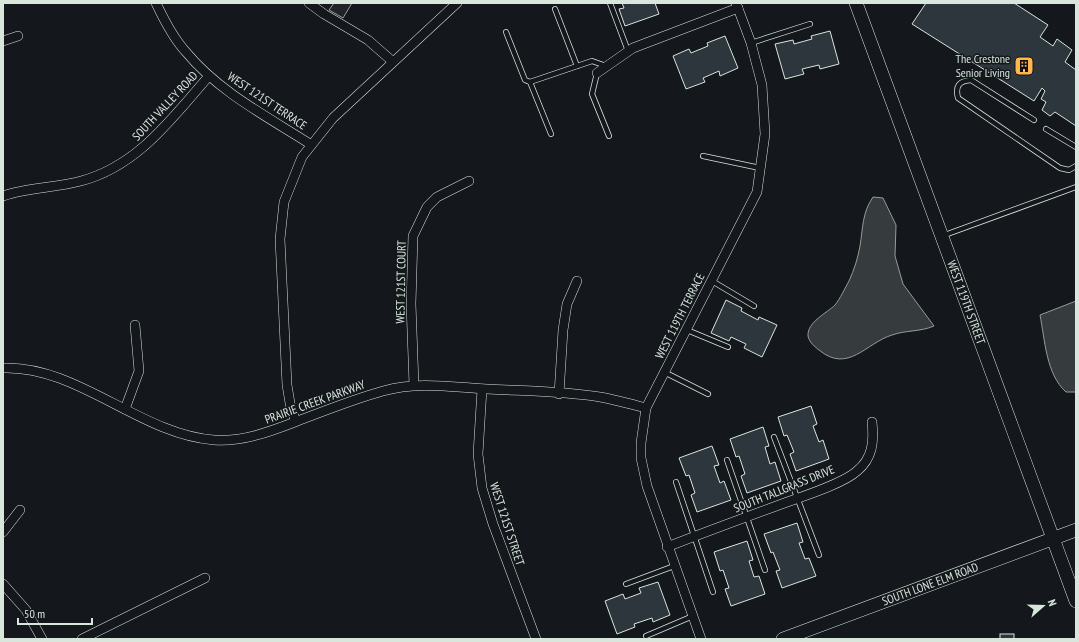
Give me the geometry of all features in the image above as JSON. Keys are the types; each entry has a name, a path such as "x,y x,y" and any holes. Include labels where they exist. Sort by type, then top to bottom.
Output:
{"main road":[{"name":"WEST 119TH STREET","path":"856,3 1076,601"},
{"name":"SOUTH LONE ELM ROAD","path":"784,639 1076,530"}],"street":[{"name":"WEST 121ST TERRACE","path":"156,3 168,28 185,52 209,76 242,100 310,144 302,156 284,202 280,239 287,385 289,400 296,422"},
{"path":"309,3 324,14 368,40 392,61"},
{"path":"310,144 333,118 392,61 457,3"},
{"path":"597,73 628,51 737,6"},
{"name":"WEST 119TH TERRACE","path":"701,639 667,547 647,486 641,458 642,431 646,408 757,192 765,134 762,85 751,42 737,6"},
{"path":"3,41 18,36"},
{"name":"SOUTH VALLEY ROAD","path":"3,196 82,181 115,168 145,147 209,76"},
{"name":"WEST 121ST COURT","path":"414,385 412,304 413,236 427,207 437,197 469,182"},
{"path":"559,394 563,330 567,304 577,281"},
{"path":"125,409 139,371 135,324"},
{"name":"PRAIRIE CREEK PARKWAY","path":"3,368 25,369 54,376 181,433 215,440 239,439 252,436 296,422 378,392 414,385 599,397 646,408"},
{"name":"WEST 121ST STREET","path":"482,389 478,454 482,488 493,524 536,639"},
{"name":"SOUTH TALLGRASS DRIVE","path":"667,547 820,490 857,472 868,459 872,447 874,437 872,422"},
{"path":"3,532 20,510"},
{"path":"82,639 205,578"},
{"path":"3,584 26,610 42,639"}],"lane":[{"path":"610,3 628,51"},
{"path":"555,9 577,66"},
{"path":"751,42 810,24"},
{"path":"506,32 525,80 530,82 551,134"},
{"path":"530,82 592,61 606,66"},
{"path":"597,73 592,94 609,136"},
{"path":"1034,120 971,80 963,80 958,84 956,90 958,98 1060,168 1068,170 1076,166"},
{"path":"1046,129 1076,147"},
{"path":"703,156 760,168"},
{"path":"942,236 1076,187"},
{"path":"712,281 754,306"},
{"path":"687,330 728,347"},
{"path":"664,372 708,394"},
{"path":"774,437 819,555"},
{"path":"727,460 765,570"},
{"path":"676,482 714,592"},
{"path":"626,584 674,566"},
{"path":"646,636 693,616"}],"shaded area":[{"path":"334,3 352,3 343,18 329,10"},
{"path":"873,197 883,198 896,225 895,256 903,284 934,326 892,335 848,358 839,359 829,357 814,346 808,336 809,331 811,326 818,318 835,305 849,281 858,255 865,215 869,203"},
{"path":"1076,301 1076,392 1066,392 1059,385 1050,366 1040,315"}],"building":[{"path":"622,3 655,3 659,14 625,26 619,9 624,8"},
{"name":"The Crestone Senior Living","path":"926,3 1014,3 1048,25 1040,37 1053,46 1057,39 1072,50 1065,62 1076,70 1076,126 1055,112 1050,116 1042,110 1046,102 1041,99 1045,91 1042,88 1034,101 912,24"},
{"path":"830,31 839,64 820,69 819,65 802,69 804,74 785,79 775,44 793,40 794,44 812,39 811,36"},
{"path":"725,36 738,68 720,76 719,71 703,78 705,82 686,89 673,56 689,49 691,53 708,46 707,43"},
{"path":"726,300 742,308 741,311 758,320 759,317 777,325 762,357 744,348 746,344 731,337 729,341 711,333"},
{"path":"811,406 817,424 813,426 819,442 823,440 829,459 796,471 790,454 794,452 787,435 784,436 778,417"},
{"path":"763,427 769,446 765,447 770,464 775,462 781,481 747,493 741,476 745,474 739,456 736,457 730,439"},
{"path":"712,446 719,465 714,466 720,483 724,481 731,500 697,512 691,495 695,493 689,475 686,476 679,458"},
{"path":"797,523 803,542 799,543 805,559 809,558 816,576 782,588 776,571 780,570 773,552 771,553 764,534"},
{"path":"747,541 753,560 749,561 754,577 759,576 765,594 731,606 725,589 729,588 723,570 720,571 714,552"},
{"path":"658,582 670,615 653,622 652,618 634,624 635,627 617,634 605,601 623,594 625,599 641,593 639,588"},
{"path":"1000,634 1014,634 1014,639 1000,639"}],"place":[{"name":"The Crestone Senior Living","path":"1024,66"}]}
